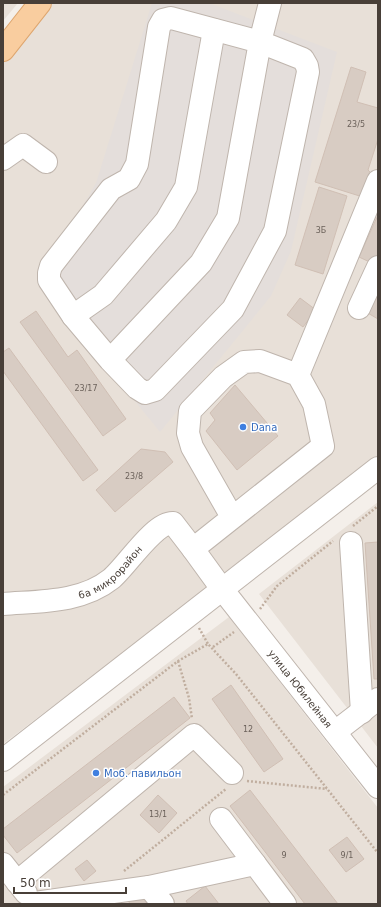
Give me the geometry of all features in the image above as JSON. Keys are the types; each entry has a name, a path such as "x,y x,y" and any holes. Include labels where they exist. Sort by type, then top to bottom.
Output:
{"main road":[{"path":"3,50 40,3"}],"street":[{"path":"110,360 201,263 228,218 260,42 270,3"},
{"path":"171,18 214,30 260,42 303,59 307,66 308,72 275,231 233,309 155,390 145,392 137,388 110,360 73,316 49,280 49,273 51,266 111,189 129,178 137,164 159,27 163,20 171,18"},
{"path":"73,316 103,295 166,221 186,187 214,30"},
{"path":"3,159 22,145 46,162"},
{"path":"298,375 378,181"},
{"path":"359,308 378,267"},
{"path":"193,549 323,446 314,404 298,375 260,361 244,362 222,377 190,411 188,433 192,447 232,517"},
{"path":"3,760 378,468"},
{"name":"6а микрорайон","path":"4,603 41,602 87,593 112,579 152,536 168,522 173,523 193,549"},
{"path":"335,732 370,706 346,536"},
{"name":"улица Юбилейная","path":"193,549 222,589 378,787"},
{"path":"17,882 194,735 232,773"},
{"path":"220,819 256,864 285,904"},
{"path":"3,864 35,904 149,887 256,864"},
{"path":"149,887 163,904"}],"path":[{"path":"213,647 248,622 277,586 346,536 378,506"},
{"path":"178,661 189,698 194,735"}],"shaded area":[{"path":"3,3 18,3 3,21"},
{"path":"39,3 378,3 378,458 3,744 3,46"},
{"path":"152,3 209,3 337,52 291,251 271,296 160,432 91,347 43,275 96,183"},
{"path":"378,502 378,748 259,594"},
{"path":"229,617 378,808 378,904 3,904 3,787"}],"building":[{"path":"351,67 366,72 357,102 378,108 378,139 368,170 373,175 366,198 315,182"},
{"path":"319,187 347,196 323,274 295,265"},
{"path":"378,215 378,255 374,264 359,257"},
{"path":"375,294 378,295 378,319 366,312"},
{"path":"300,298 316,310 303,327 287,315"},
{"path":"36,311 68,357 77,350 126,419 103,436 20,322"},
{"path":"9,348 98,470 83,481 3,371 3,352"},
{"path":"235,385 278,436 237,470 206,431 215,420 210,413"},
{"path":"141,449 165,452 173,462 115,512 96,490"},
{"path":"378,542 378,679 374,679 365,543"},
{"path":"231,685 283,759 264,772 212,699"},
{"path":"174,697 190,718 17,853 3,835 3,829"},
{"path":"250,790 338,904 305,904 230,806"},
{"path":"158,795 177,813 159,833 140,815"},
{"path":"347,837 364,859 346,872 329,850"},
{"path":"87,860 96,871 84,881 75,869"},
{"path":"205,886 219,904 188,904 186,901"},
{"path":"130,896 147,900 146,904 129,904"}],"place":[{"name":"Dana","path":"243,427"},
{"name":"Моб. павильон","path":"96,773"}]}
